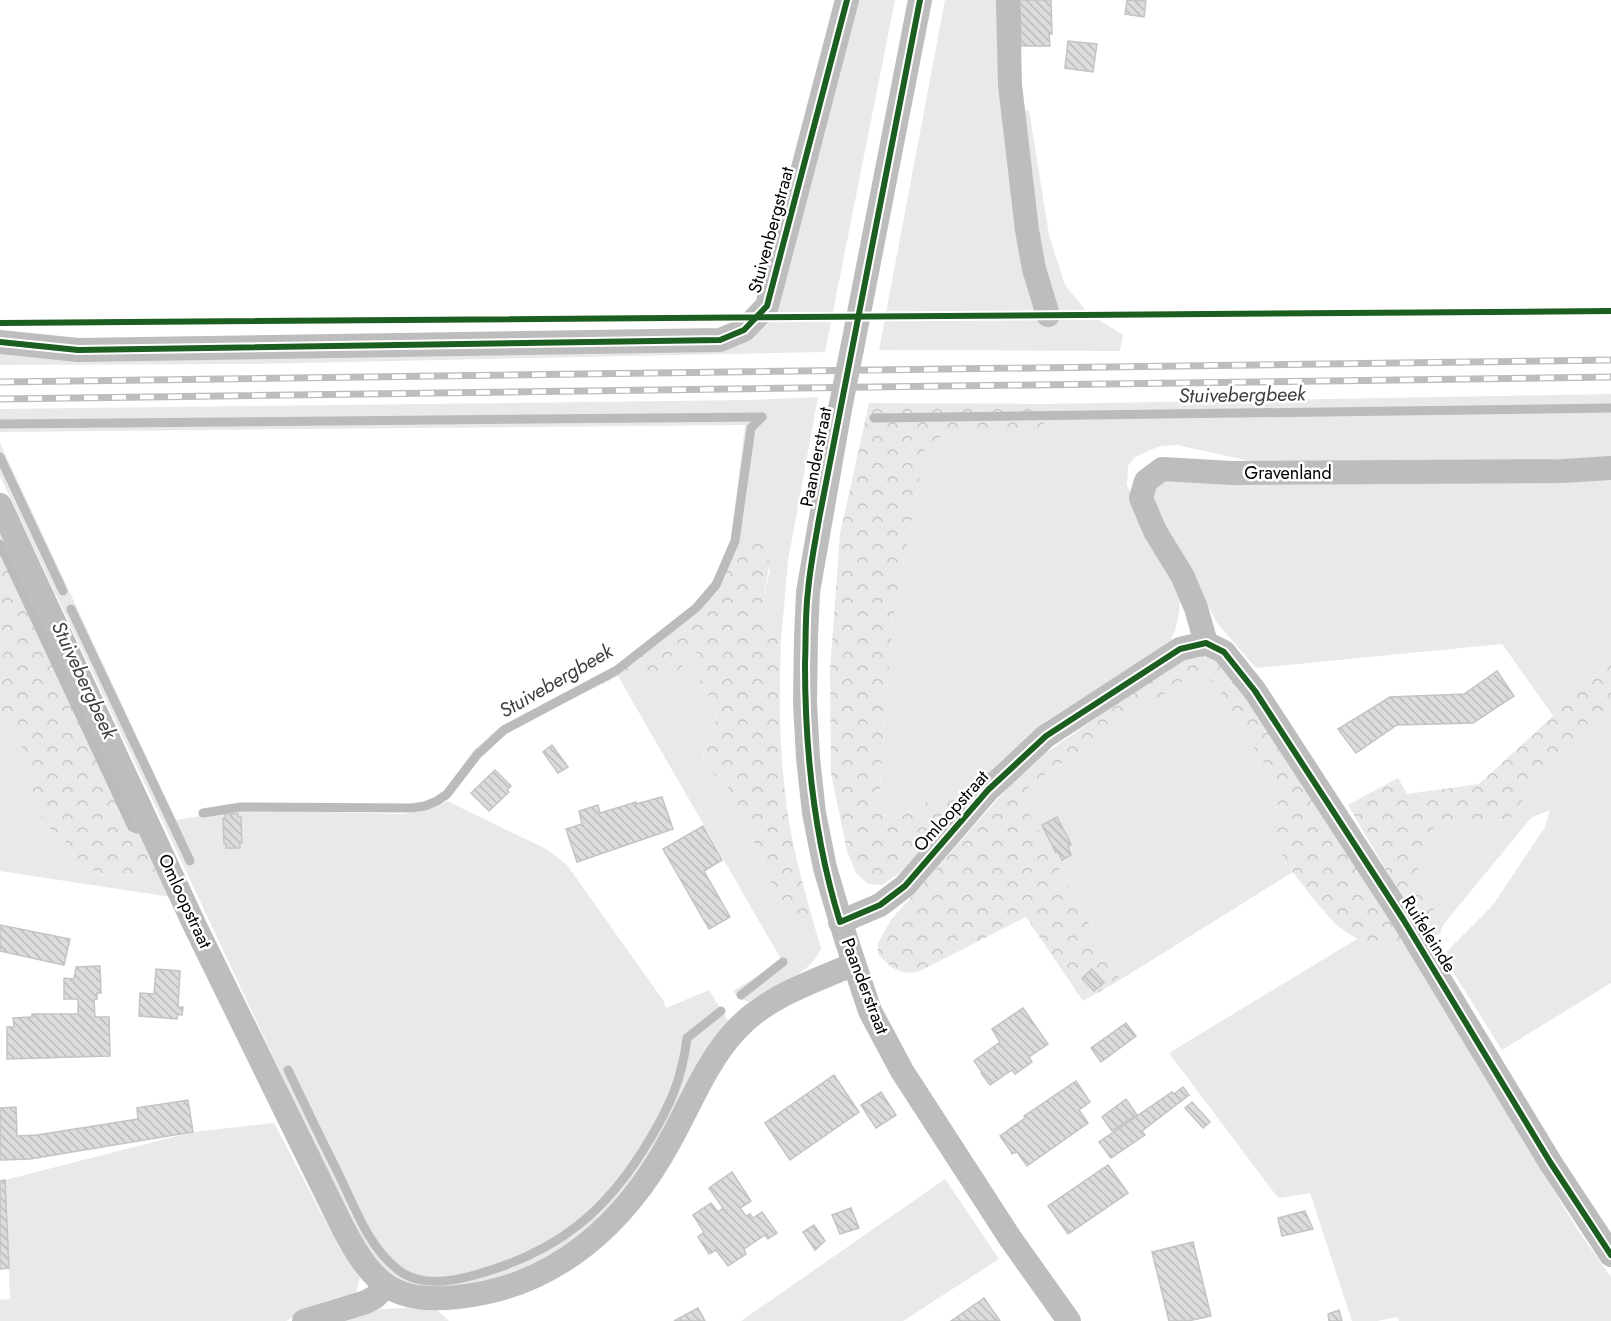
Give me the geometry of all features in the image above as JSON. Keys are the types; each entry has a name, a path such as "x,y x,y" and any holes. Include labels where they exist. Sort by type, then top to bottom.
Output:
{"street":[{"name":"Stuivenbergstraat","path":"0,342 78,350 720,340 744,330 767,306 847,0"},
{"name":"Paanderstraat","path":"920,0 819,519 808,592 805,702 814,813 825,868 840,922 870,1011 902,1071 1011,1238 1069,1321"},
{"path":"1008,0 1010,85 1027,230 1034,268 1048,315"},
{"name":"Gravenland","path":"1206,643 1196,608 1183,577 1155,531 1141,498 1146,481 1162,469 1232,473 1562,471 1611,468"},
{"name":"Omloopstraat","path":"0,505 195,926 344,1230 364,1265 386,1286 406,1296 426,1299 469,1296 513,1286 562,1262 605,1228 638,1193 671,1140 702,1081 735,1030 764,1005 854,964"},
{"name":"Omloopstraat","path":"840,922 880,905 905,886 988,790 1046,736 1180,649 1206,643"},
{"name":"Ruifeleinde","path":"1206,643 1224,652 1255,691 1403,919 1550,1162 1611,1255"},
{"path":"304,1321 366,1302 386,1286"}],"green space":[{"path":"853,0 895,0 825,352 248,364 0,365 0,347 756,332"},
{"path":"945,0 997,0 1036,250 1020,111 1029,110 1049,235 1065,285 1088,313 1123,335 1120,351 879,350"},
{"path":"1611,394 1611,457 1263,464 1177,445 1160,446 1135,457 1128,466 1127,485 1180,594 1178,619 1170,642 1046,721 1001,761 961,803 947,789 894,820 878,813 892,626 925,449 938,437 1044,433 1043,404"},
{"path":"818,397 788,561 781,640 775,639 761,621 770,570 742,540 731,539 745,425 0,432 0,409 750,400"},
{"path":"869,403 1043,404 1044,433 939,437 925,449 892,626 878,813 894,820 947,789 961,803 901,872 882,885 868,884 856,873 847,851 831,773 830,670 840,534"},
{"path":"0,443 176,820 241,810 403,814 432,808 447,801 548,850 567,865 663,1000 666,1008 709,990 728,1021 705,1053 669,1125 648,1159 614,1202 574,1239 539,1261 517,1271 471,1285 448,1288 426,1288 404,1283 376,1263 343,1205 0,476"},
{"path":"1611,473 1611,663 1554,717 1502,644 1256,668 1218,624 1166,533 1153,497 1158,484 1170,479"},
{"path":"0,529 159,871 127,876 99,874 82,866 63,837 46,826 36,805 22,746 0,710"},
{"path":"731,539 760,539 767,552 768,572 761,621 775,638 781,640 780,716 785,792 792,840 812,918 803,920 786,910 769,879 743,814 725,782 703,767 704,747 716,727 715,704 702,686 697,670 701,655 692,651 679,671 645,680 628,675 618,676 505,733 480,757 447,801 445,790 473,751 501,726 614,667 692,606 712,582"},
{"path":"691,651 701,655 702,686 715,704 716,727 704,747 703,767 725,782 743,814 769,879 786,910 803,920 812,918 821,948 808,967 749,1002 740,999 733,991 782,961 618,676 628,675 645,680 679,671"},
{"path":"1203,655 1221,664 1287,754 1405,941 1381,948 1357,939 1336,925 1315,901 1284,860 1276,831 1276,809 1281,792 1217,686 1198,671 1040,778 1025,791 1025,806 1120,980 1083,1001 1026,917 918,972 895,969 878,954 878,943 891,920 1012,783 1043,755 1186,656"},
{"path":"1611,663 1611,716 1533,779 1516,815 1498,821 1460,818 1447,820 1439,823 1427,836 1418,862 1419,879 1443,925 1440,934 1426,938 1348,805 1398,778 1407,794 1479,784"},
{"path":"1198,671 1217,686 1281,792 1276,809 1284,860 1293,872 1120,980 1025,806 1025,791 1040,778"},
{"path":"0,710 22,746 36,805 46,825 63,837 82,866 99,874 127,876 159,871 171,897 0,871"},
{"path":"1611,716 1611,983 1502,1050 1450,967 1447,951 1493,905 1545,827 1550,810 1531,818 1443,925 1419,879 1420,853 1427,836 1439,823 1460,818 1498,821 1516,815 1533,779"},
{"path":"1357,939 1381,948 1405,941 1577,1229 1611,1277 1611,1321 1399,1321 1397,1317 1377,1321 1352,1321 1310,1193 1278,1198 1169,1053"},
{"path":"274,1123 339,1247 360,1278 356,1293 329,1300 286,1321 0,1321 0,1300 10,1299 5,1180 193,1132"},
{"path":"945,1179 999,1259 903,1321 741,1321"},
{"path":"405,1308 437,1310 449,1321 320,1321 362,1310"}],"building":[{"path":"1020,0 1051,0 1050,46 1021,46"},
{"path":"1127,0 1146,1 1144,17 1125,14"},
{"path":"1068,41 1097,44 1093,72 1065,68"},
{"path":"1497,671 1514,696 1473,723 1397,725 1356,753 1338,729 1390,697 1464,694"},
{"path":"552,745 568,767 558,773 543,752"},
{"path":"495,770 511,786 507,790 509,792 489,811 471,793"},
{"path":"662,797 673,829 577,862 566,829 582,824 579,811 598,805 600,813"},
{"path":"225,814 238,814 238,817 241,817 242,843 240,843 240,848 226,848 224,844 223,818"},
{"path":"1057,817 1071,844 1068,847 1071,855 1062,860 1042,825"},
{"path":"703,826 722,860 704,871 730,917 709,929 663,849"},
{"path":"0,925 70,939 64,965 0,951"},
{"path":"100,966 101,993 97,993 97,999 94,999 95,1017 109,1017 110,1056 7,1059 7,1027 14,1027 13,1018 32,1017 32,1014 78,1014 78,999 64,999 64,978 74,979 76,967"},
{"path":"156,969 180,971 178,1007 183,1007 182,1015 178,1014 177,1019 139,1016 140,993 154,994"},
{"path":"1092,969 1104,983 1094,991 1082,978"},
{"path":"1023,1008 1048,1044 1029,1057 1032,1062 1015,1074 1012,1070 990,1085 974,1061 1000,1042 992,1029"},
{"path":"1126,1023 1136,1036 1101,1062 1091,1048"},
{"path":"834,1075 859,1112 790,1160 765,1123"},
{"path":"1076,1081 1090,1102 1079,1110 1088,1123 1027,1166 1017,1152 1011,1154 1000,1136 1025,1118 1024,1116"},
{"path":"1183,1087 1189,1095 1142,1131 1145,1135 1111,1158 1099,1142 1172,1092 1174,1094"},
{"path":"881,1092 896,1115 876,1128 861,1105"},
{"path":"1126,1099 1137,1115 1112,1131 1102,1117"},
{"path":"188,1100 193,1132 30,1159 0,1160 0,1108 16,1107 17,1136 138,1119 137,1108"},
{"path":"1192,1102 1210,1122 1203,1128 1185,1108"},
{"path":"1108,1165 1128,1193 1068,1234 1048,1206"},
{"path":"732,1172 751,1201 740,1208 746,1216 750,1214 753,1218 762,1212 777,1233 768,1239 765,1235 744,1249 746,1254 728,1266 716,1250 709,1254 698,1237 704,1232 693,1215 711,1203 718,1212 723,1208 709,1188"},
{"path":"5,1180 9,1268 0,1269 0,1181"},
{"path":"851,1208 859,1228 840,1234 832,1215"},
{"path":"1305,1211 1313,1229 1282,1236 1278,1218"},
{"path":"814,1225 825,1241 815,1250 803,1232"},
{"path":"1193,1242 1211,1316 1188,1321 1169,1321 1152,1252"},
{"path":"984,1298 1000,1321 951,1321"},
{"path":"698,1308 705,1321 674,1321"},
{"path":"1339,1310 1342,1321 1329,1321 1328,1314"}],"waterway":[{"name":"Stuivebergbeek","path":"874,418 1611,408"},
{"path":"0,424 762,417"},
{"name":"Stuivebergbeek","path":"203,813 241,807 411,808 425,806 447,794 477,755 504,730 617,670 696,608 716,585 735,541 751,428 762,417"},
{"path":"0,457 63,591"},
{"name":"Stuivebergbeek","path":"0,544 132,827 137,829"},
{"path":"71,609 190,861"},
{"path":"741,995 783,962"},
{"path":"288,1070 357,1214 378,1250 397,1269 415,1279 455,1280 505,1266 531,1254 578,1226 598,1208 634,1165 664,1114 679,1078 687,1038 721,1011"}],"railway":[{"path":"0,382 1611,360"},
{"path":"0,399 1611,377"}],"cycle path":[{"path":"0,342 78,350 720,340 744,330 767,306 847,0"},
{"path":"920,0 819,519 807,600 805,697 809,762 824,859 840,922 880,905 905,886 988,790 1046,736 1180,649 1206,643 1224,652 1255,691 1403,919 1550,1162 1611,1255"},
{"path":"0,323 1611,311"}]}
